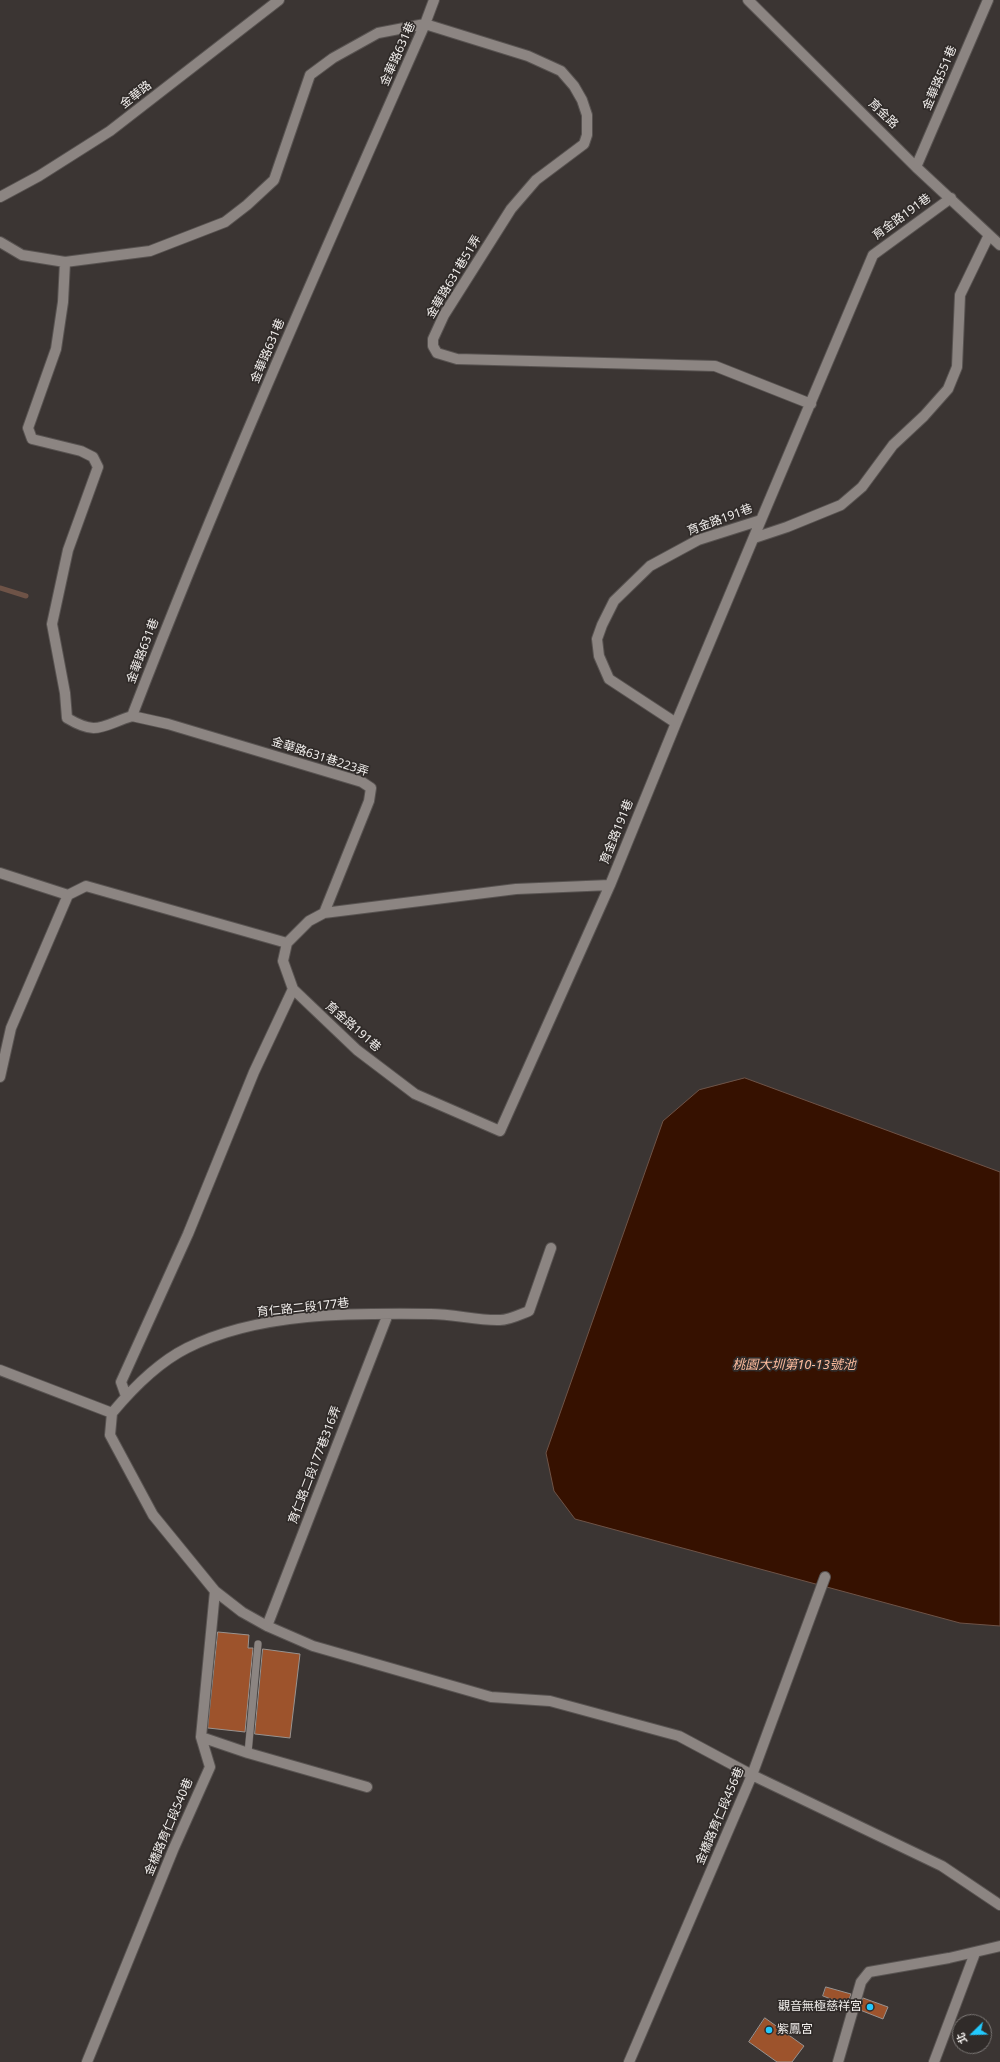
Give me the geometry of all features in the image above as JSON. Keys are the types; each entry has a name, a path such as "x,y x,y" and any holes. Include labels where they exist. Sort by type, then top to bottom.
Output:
{"street":[{"name":"金華路","path":"0,197 38,176 110,131 279,0"},
{"name":"金華路631巷","path":"132,716 187,573 301,306 425,24 434,0"},
{"name":"育金路","path":"748,0 916,167 1000,245"},
{"name":"金華路551巷","path":"916,167 988,0"},
{"path":"0,242 22,255 65,262 150,252 225,222 247,205 274,180 310,75 333,58 378,33 425,24"},
{"name":"金華路631巷51弄","path":"425,24 528,56 561,72 574,86 582,100 587,115 588,134 584,144 536,180 510,209 444,315 434,339 433,346 438,353 457,359 715,366 811,404"},
{"name":"育金路191巷","path":"287,943 283,961 293,989 357,1050 415,1094 500,1131 610,885 676,724 609,679 599,656 597,639 602,625 614,601 650,566 698,540 761,520 873,254 951,198"},
{"path":"754,538 788,527 841,505 862,487 893,445 924,416 948,389 957,366 960,295 989,235"},
{"path":"65,262 63,302 56,349 28,428 32,439 82,451 93,457 98,468 68,550 52,624 65,693 67,718 81,726 95,730 132,716"},
{"path":"676,724 761,520"},
{"name":"金華路631巷223弄","path":"132,716 168,724 362,782 371,788 369,800 324,912"},
{"path":"0,873 68,895"},
{"path":"0,1077 12,1028 68,895 86,886 287,943 309,921 324,912 516,889 610,885"},
{"path":"126,1396 121,1382 188,1234 254,1072 293,989"},
{"name":"育仁路二段177巷","path":"112,1413 126,1396 151,1373 186,1348 228,1331 286,1320 388,1314 451,1314 501,1320 529,1311 551,1248"},
{"name":"育仁路二段177巷316弄","path":"267,1626 388,1314"},
{"path":"0,1370 112,1413 110,1435 153,1515 215,1591 242,1612 267,1626 313,1646 491,1697 550,1701 679,1736 752,1775 942,1866 1000,1905"},
{"name":"金橋路育仁段456巷","path":"629,2062 752,1775 824,1577"},
{"name":"金橋路育仁段540巷","path":"88,2062 173,1850 210,1767 201,1738 215,1591"},
{"path":"201,1738 367,1787"},
{"path":"838,2062 861,1982 869,1972 975,1953 1000,1946"},
{"path":"934,2062 975,1953"}],"lane":[{"path":"248,1753 258,1644"}],"water":[{"name":"桃園大圳第10-13號池","path":"745,1078 1000,1172 1000,1626 960,1623 575,1519 554,1491 546,1453 663,1121 699,1090"}],"building":[{"path":"218,1632 249,1635 248,1648 253,1648 245,1732 208,1728"},
{"path":"263,1649 300,1654 290,1738 255,1734"},
{"path":"826,1987 851,1994 847,2005 823,1996"},
{"name":"觀音無極慈祥宮","path":"863,1998 888,2007 883,2019 860,2010"},
{"name":"紫鳳宮","path":"765,2018 804,2046 792,2062 777,2062 749,2042"}],"waterway":[{"path":"0,588 26,596"}],"place":[{"name":"觀音無極慈祥宮","path":"870,2007"},
{"name":"紫鳳宮","path":"769,2030"}]}
